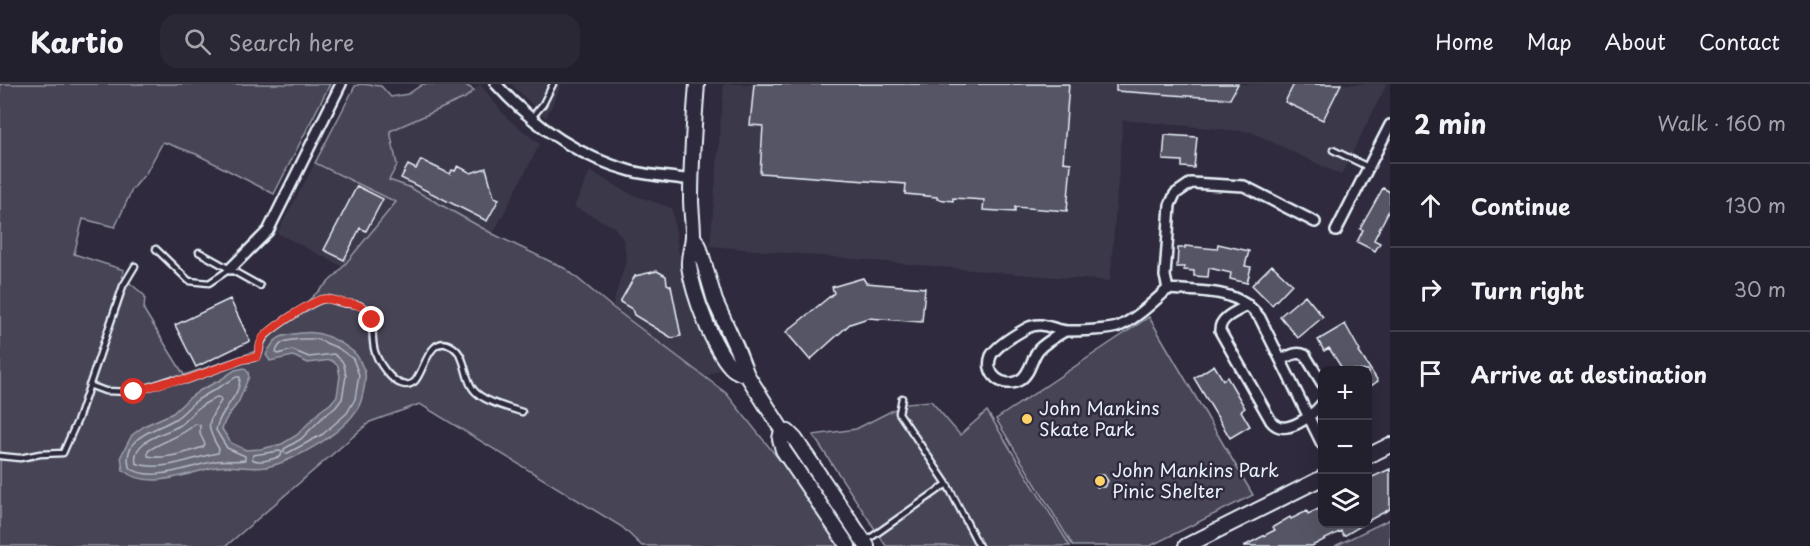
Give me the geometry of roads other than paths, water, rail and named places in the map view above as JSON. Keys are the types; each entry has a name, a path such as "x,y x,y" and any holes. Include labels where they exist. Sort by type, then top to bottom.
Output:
{"street":[{"path":"230,269 268,231 341,84"},
{"path":"496,84 530,119 580,151 632,171 691,180"},
{"path":"697,84 691,180 693,237 699,246 715,301 747,375 782,430 795,439 866,544"},
{"path":"1336,231 1390,125"},
{"path":"1168,289 1165,276 1170,205 1175,194 1191,183 1244,186 1315,222"},
{"path":"1065,331 1039,350 1030,369 1020,380 1008,383 999,381 992,374 990,362 996,349 1024,330 1040,324 1065,331 1118,327 1168,289 1231,296 1248,304 1260,318 1318,434"},
{"path":"1248,304 1223,321 1220,330 1275,426 1280,429 1287,428 1318,408"},
{"path":"1281,360 1293,354 1305,355 1318,375"},
{"path":"782,430 780,439 783,450 848,546"},
{"path":"1372,454 1390,445"},
{"path":"1186,546 1318,480"}],"lane":[{"path":"530,119 543,104 553,84"},
{"path":"1333,150 1368,168"},
{"path":"156,249 189,282 209,283 230,269"},
{"path":"199,252 260,286"},
{"path":"0,456 20,458 63,453 78,418 123,286 135,266"},
{"path":"89,385 105,390 134,392 170,381 186,380 244,359 253,359 257,357 262,340 270,331 314,302 327,298 344,303 355,303 371,315 376,354 387,373 398,382 412,384 418,377 426,357 441,345 450,346 462,358 468,380 476,393 500,405 522,412"},
{"path":"902,398 899,413 947,484 979,546"},
{"path":"866,544 947,484"}],"water":[{"path":"301,333 320,334 340,343 357,356 365,371 361,401 355,412 334,433 321,443 291,459 266,467 218,467 178,477 154,480 133,476 123,470 121,456 132,435 146,425 173,413 199,391 235,370 244,368 249,377 222,429 231,443 246,450 261,449 282,444 297,435 337,396 340,376 338,366 331,360 308,363 293,356 270,361 266,355 276,340"}],"place":[{"name":"John Mankins Skate Park","path":"1027,419"},
{"name":"John Mankins Park Pinic Shelter","path":"1100,481"}]}
